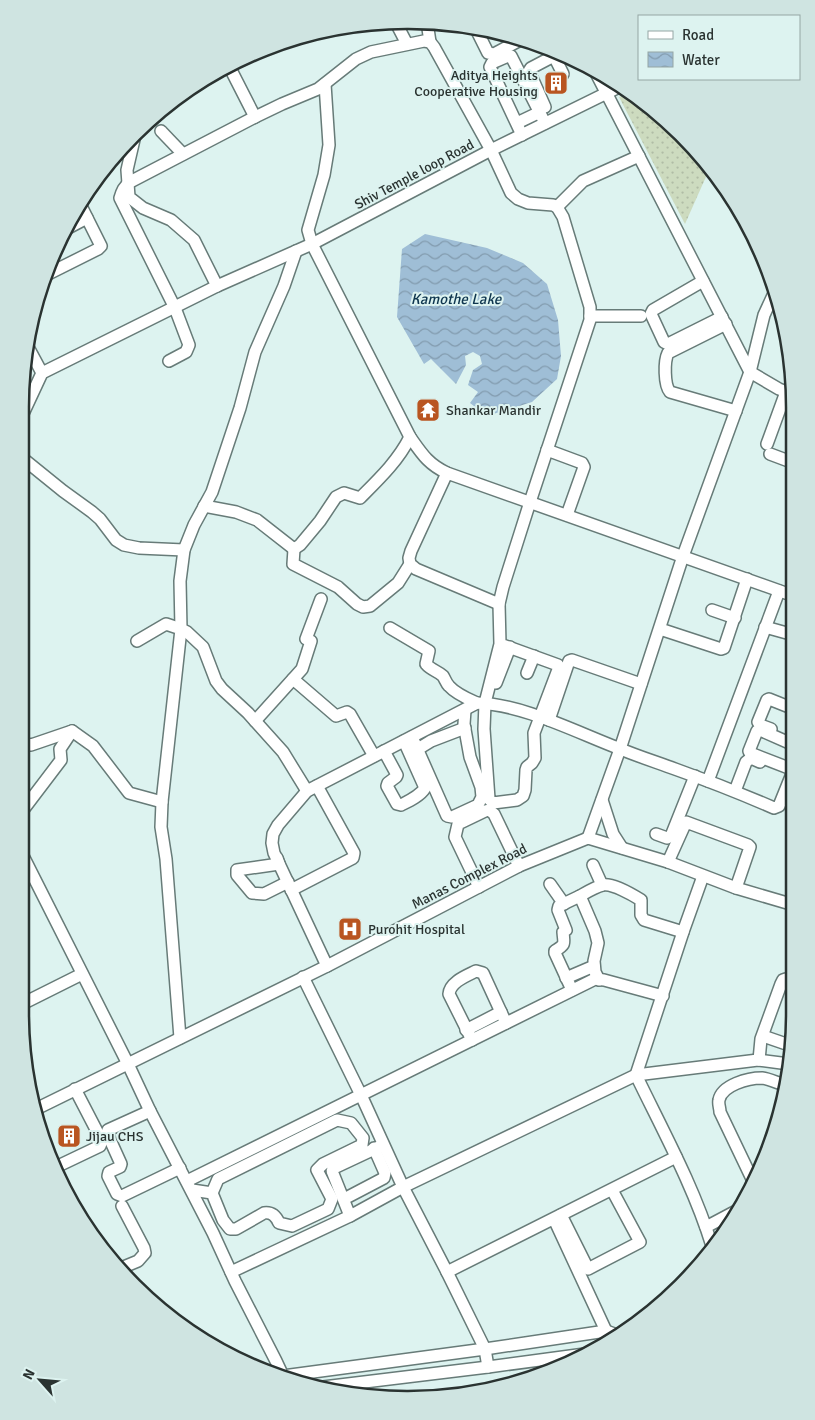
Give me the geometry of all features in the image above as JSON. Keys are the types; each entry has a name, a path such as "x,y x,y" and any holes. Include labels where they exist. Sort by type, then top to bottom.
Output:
{"street":[{"path":"399,29 407,44"},
{"path":"428,30 430,42 491,150 613,90"},
{"path":"480,36 488,52 494,54 513,44"},
{"path":"169,361 186,352 189,345 174,308 120,198 128,183 255,117 318,89 356,59 370,52 424,41 430,42"},
{"path":"522,135 490,67 492,63 511,56 540,112 548,122"},
{"path":"548,122 529,71 531,68 551,58"},
{"path":"556,60 563,74"},
{"path":"232,72 255,117"},
{"path":"602,82 750,372 785,391"},
{"path":"325,84 330,145 324,175 308,230 312,244 410,437 430,464 448,474 786,593"},
{"path":"517,123 540,112"},
{"path":"161,131 183,154"},
{"path":"132,149 127,170 129,197 143,208 171,220 194,240 217,286"},
{"name":"Shiv Temple loop Road","path":"42,374 217,286 312,244 491,150 511,193 518,199 557,207"},
{"path":"496,684 505,646 499,604 503,587 590,320 590,307 563,217 557,207 583,180 639,156"},
{"path":"55,270 101,246 84,211"},
{"path":"76,224 87,218"},
{"path":"180,1038 166,859 161,827 162,802 181,629 180,581 184,550 194,525 212,492 240,408 254,352 284,286 296,251"},
{"path":"703,281 653,310 651,314 664,342 668,344 724,321"},
{"path":"771,301 764,315 750,372 683,556 620,749 588,838 666,862 736,888 786,903"},
{"path":"590,316 641,316"},
{"path":"724,321 668,353 666,358 666,388 670,392 736,410"},
{"path":"29,401 42,374 32,356"},
{"path":"786,404 768,449 786,459"},
{"path":"294,549 300,546 315,528 336,497 344,493 360,498 404,450 410,437"},
{"path":"547,450 582,463 584,466 568,515"},
{"path":"29,463 92,512 100,519 116,540 124,545 139,548 184,550"},
{"path":"294,549 293,564 338,587 363,608 370,606 398,583 410,564 411,551 448,474"},
{"path":"204,506 236,512 257,520 294,549"},
{"path":"410,564 416,569 499,604"},
{"path":"660,629 721,649 724,648 747,579"},
{"path":"708,781 779,591"},
{"path":"255,721 302,669 311,641 306,639 321,599"},
{"path":"712,610 734,618"},
{"path":"137,641 166,624 187,632 203,647 216,681 283,752 312,788 354,853 353,858 290,886 264,894 252,893 237,875 237,870 279,864"},
{"path":"765,627 786,633"},
{"path":"390,628 429,651 426,664 429,668 444,676 450,688 460,695 481,703 522,711 545,719 774,808 780,806 786,790"},
{"path":"505,646 558,665 545,719"},
{"path":"505,646 481,703 489,799 493,804 517,800 523,796 527,766 535,758 534,733 545,719 571,660 641,684"},
{"path":"527,673 534,656"},
{"path":"293,679 336,716 347,712 350,714 397,775 387,786 397,804 401,805 425,788 408,739"},
{"path":"786,706 769,699 767,700 758,722 760,725 786,736"},
{"path":"327,966 279,864 274,849 273,834 278,825 312,788 481,703"},
{"path":"408,739 418,749 447,816 452,817 478,805 482,797 481,788 470,757 465,728 465,710"},
{"path":"418,749 432,741 465,728"},
{"path":"786,737 760,730 757,731 748,751 786,768"},
{"path":"72,731 93,746 129,794 162,802"},
{"path":"29,745 72,731"},
{"path":"29,802 61,760 60,749 72,731"},
{"path":"734,791 746,762 751,758 786,769"},
{"path":"656,834 667,838 671,836 695,776"},
{"path":"602,800 613,834 622,848"},
{"path":"479,887 455,837 458,824 489,810 494,814 519,866"},
{"path":"666,862 686,822 748,845 750,847 736,888"},
{"name":"Manas Complex Road","path":"41,1107 327,966 519,866 588,838"},
{"path":"666,862 669,844"},
{"path":"593,865 602,885"},
{"path":"29,868 128,1064 150,1112 213,1232 230,1272 279,1368"},
{"path":"703,876 676,926 663,996 636,1075 676,1157 710,1240"},
{"path":"550,884 564,904"},
{"path":"572,990 555,953 564,942 563,932 566,930 558,910 559,906 605,884 641,900 641,915 644,920 676,926"},
{"path":"580,896 598,943 594,966 599,980"},
{"path":"566,978 594,966"},
{"path":"469,1035 449,994 449,989 452,984 476,971 483,973 503,1018"},
{"path":"29,1000 82,974"},
{"path":"303,977 379,1147 403,1188 485,1349 488,1367"},
{"path":"759,1060 763,1036 783,980 786,979"},
{"path":"189,1186 469,1035 503,1018 589,982 599,980 663,996"},
{"path":"763,1036 784,1043"},
{"path":"230,1272 350,1216 403,1188 636,1075 759,1060 783,1063"},
{"path":"750,1174 720,1112 718,1101 723,1091 750,1079 764,1078 779,1083"},
{"path":"61,1164 100,1146 102,1141 76,1089"},
{"path":"344,1122 356,1097"},
{"path":"150,1112 108,1130 107,1133 121,1164 120,1167 109,1172 108,1176 117,1194 122,1196 180,1168"},
{"path":"337,1120 351,1123 362,1138 362,1144 323,1164 317,1170 332,1199 328,1210 292,1226 279,1223 277,1217 270,1212 264,1212 236,1229 230,1229 223,1220 212,1192 218,1180 337,1120"},
{"path":"350,1216 332,1171 334,1168 379,1147"},
{"path":"344,1199 384,1178 385,1173 379,1147"},
{"path":"447,1272 676,1157"},
{"path":"189,1186 212,1192"},
{"path":"557,1217 588,1269 640,1242 612,1190"},
{"path":"122,1206 145,1253 138,1261 127,1266"},
{"path":"706,1227 727,1216"},
{"path":"557,1217 606,1335"},
{"path":"296,1374 485,1349 604,1336"},
{"path":"340,1385 564,1357"}],"green space":[{"path":"622,96 657,123 707,175 685,224 619,97"}],"water":[{"name":"Kamothe Lake","path":"425,234 487,248 523,263 547,284 558,320 561,356 557,379 532,402 487,416 470,403 478,392 468,385 473,370 482,364 480,356 473,352 465,356 466,365 456,384 431,359 424,364 397,317 402,249"}],"place":[{"name":"Aditya Heights Cooperative Housing","path":"556,83"},
{"name":"Shankar Mandir","path":"428,410"},
{"name":"Purohit Hospital","path":"350,929"},
{"name":"Jijau CHS","path":"69,1136"}]}
